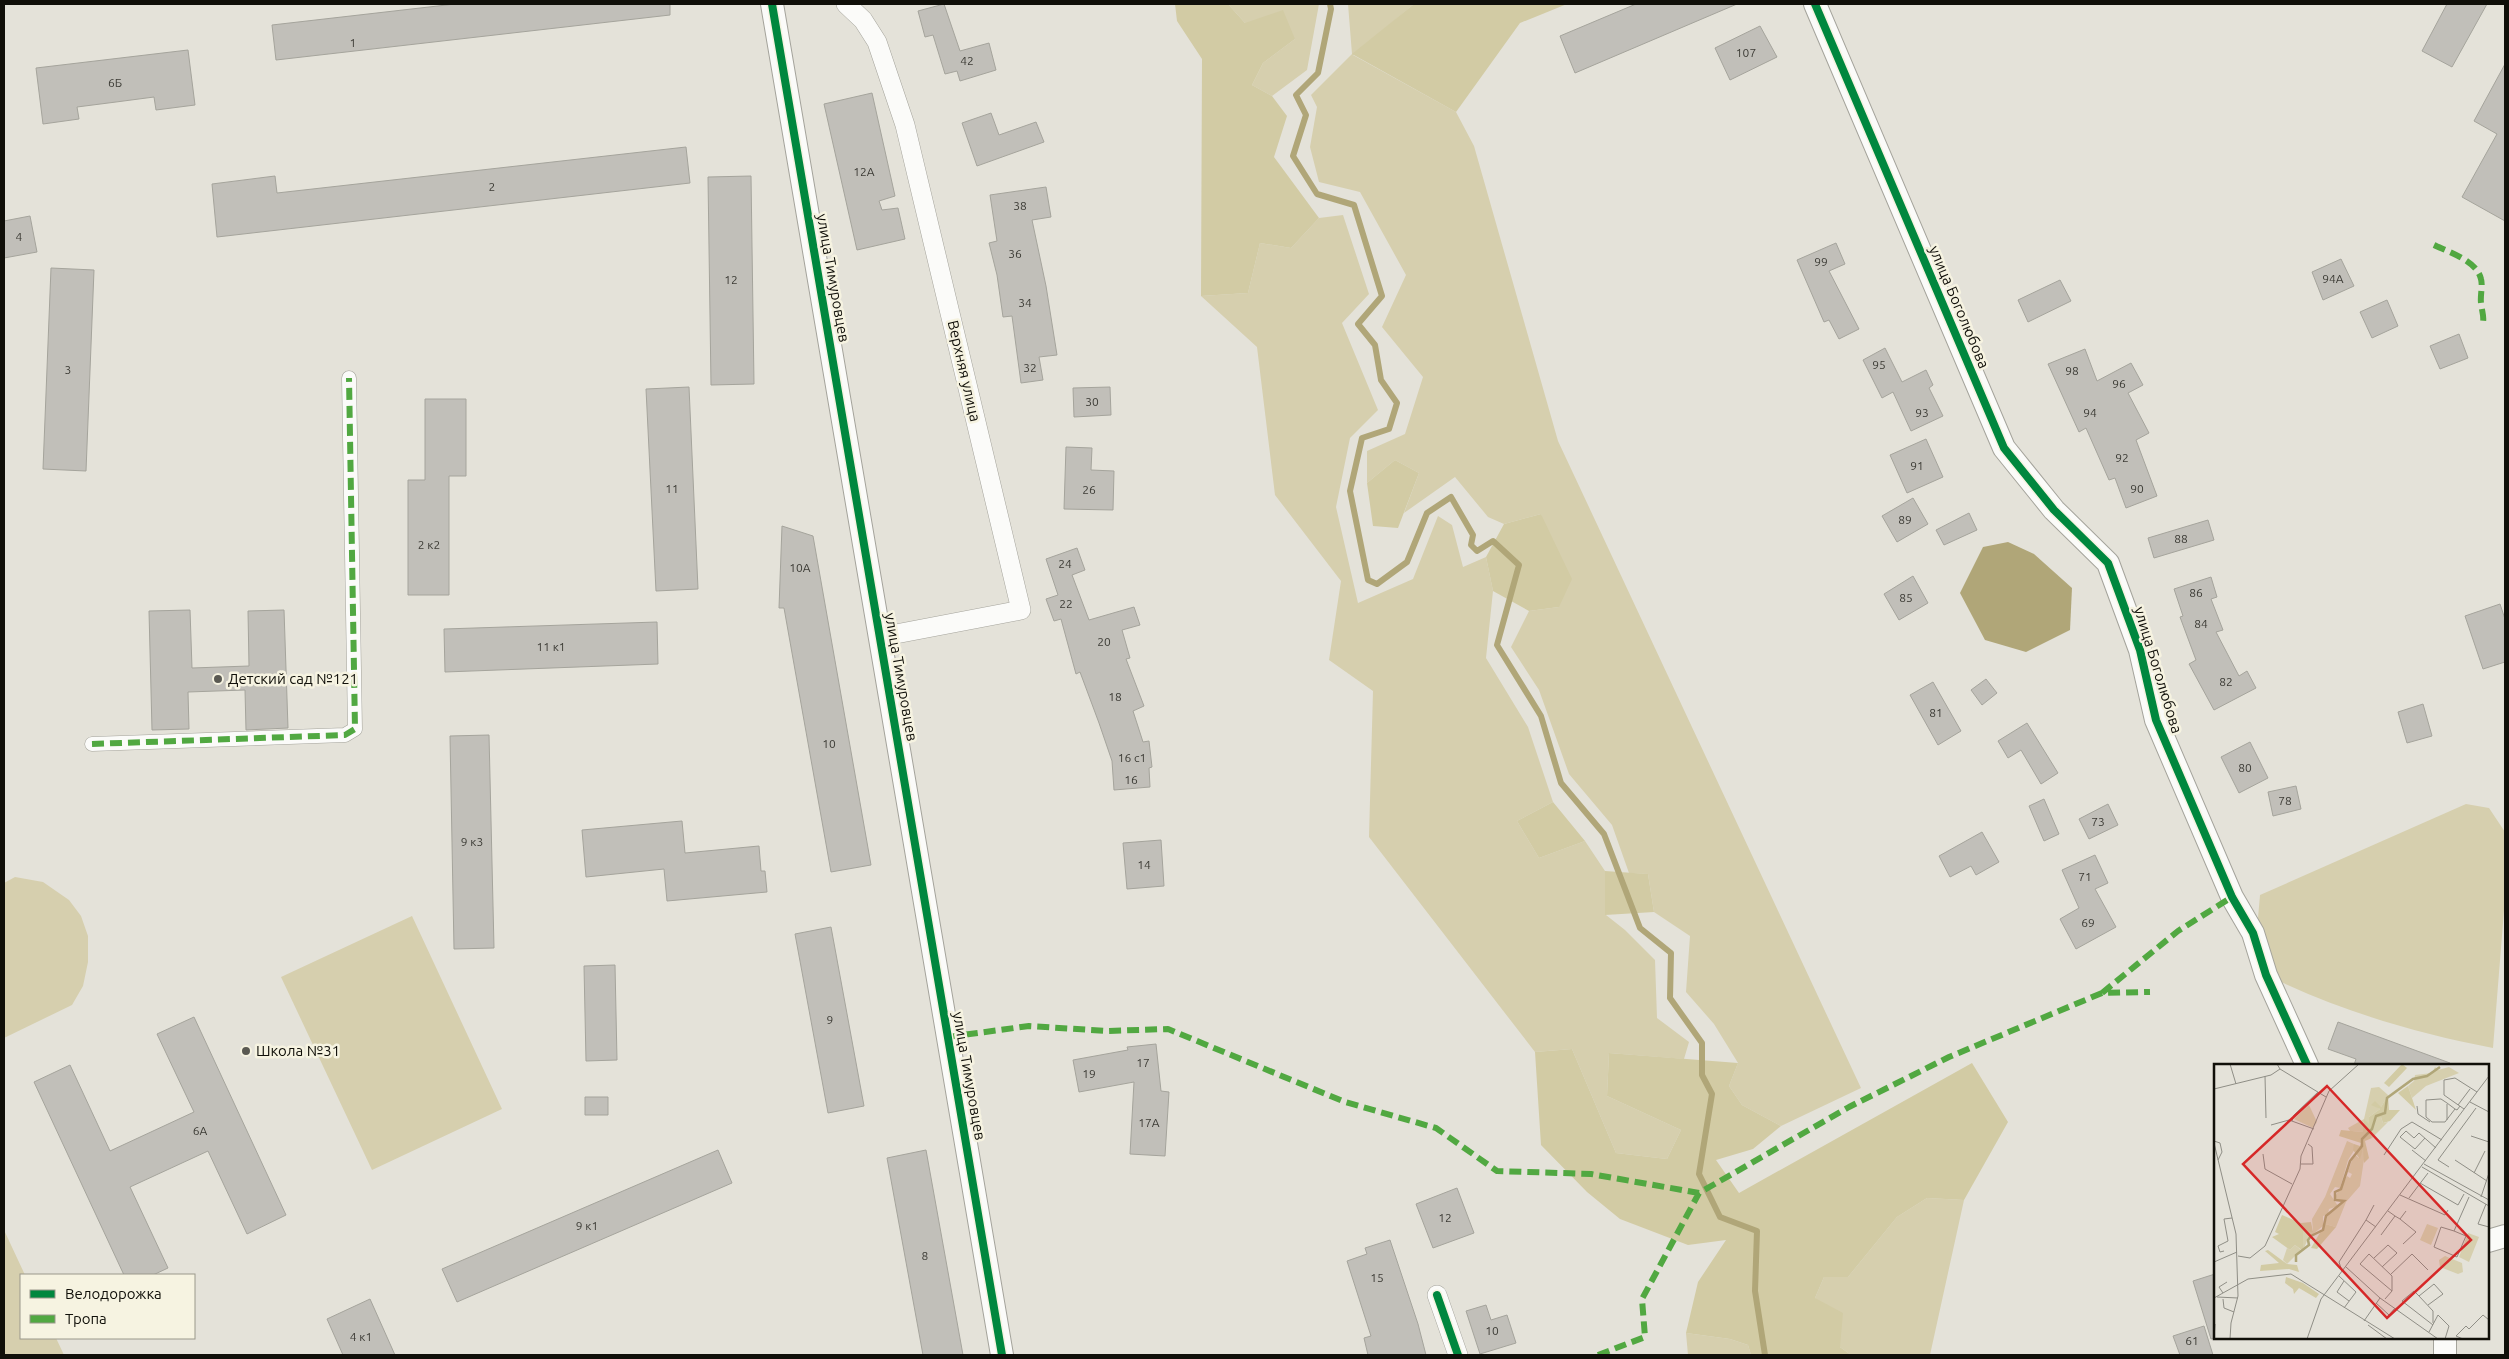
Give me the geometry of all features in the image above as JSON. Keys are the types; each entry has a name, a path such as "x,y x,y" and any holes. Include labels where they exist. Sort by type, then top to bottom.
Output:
{"street":[{"name":"улица Тимуровцев","path":"772,4 1002,1355"},
{"name":"Верхняя улица","path":"846,4 863,20 877,42 905,125 1021,610 880,637"},
{"name":"улица Боголюбова","path":"1816,4 2004,448 2054,510 2108,563 2140,650 2156,720 2232,897 2253,932 2266,975 2307,1064"},
{"path":"92,744 345,735 355,729 349,378"},
{"path":"2489,1241 2505,1236"},
{"path":"1437,1295 1458,1355"},
{"path":"2445,1339 2446,1355"}],"shaded area":[{"path":"1175,4 1228,4 1245,23 1283,10 1295,39 1263,63 1252,85 1272,96 1287,116 1274,157 1319,218 1291,248 1260,243 1248,293 1201,296 1202,59 1177,21"},
{"path":"1228,4 1319,4 1307,70 1272,96 1252,85 1263,63 1295,39 1245,23"},
{"path":"1348,4 1414,4 1353,55 1456,112 1474,146 1558,441 1861,1088 1781,1126 1742,1105 1729,1086 1738,1063 1714,1024 1686,992 1690,936 1654,912 1648,874 1629,873 1612,825 1569,774 1539,690 1511,647 1529,611 1559,607 1541,514 1504,524 1488,517 1455,477 1404,513 1419,473 1395,460 1367,483 1367,451 1405,434 1423,377 1382,327 1406,275 1360,192 1319,182 1310,147 1317,107 1311,95 1352,54"},
{"path":"1414,4 1567,4 1520,23 1456,112 1352,54"},
{"path":"1343,215 1369,294 1342,323 1378,410 1350,438 1336,507 1358,603 1413,579 1438,516 1452,525 1463,567 1486,557 1493,591 1486,658 1528,727 1553,802 1517,821 1539,858 1585,841 1605,871 1606,915 1625,930 1655,960 1657,1018 1689,1042 1684,1059 1609,1053 1607,1096 1681,1130 1667,1159 1616,1153 1572,1049 1535,1052 1369,837 1373,691 1329,660 1341,581 1275,495 1257,347 1201,296 1248,293 1260,243 1291,248 1319,218"},
{"path":"1395,460 1419,473 1398,528 1373,526 1367,483"},
{"path":"1541,514 1572,579 1559,607 1529,611 1493,591 1486,557 1504,524"},
{"path":"2008,542 2034,554 2072,588 2070,630 2026,652 1985,640 1960,593 1983,547"},
{"path":"1553,802 1585,841 1539,858 1517,821"},
{"path":"2466,804 2489,808 2505,832 2505,898 2493,1048 2438,1036 2357,1013 2279,981 2258,918 2260,895"},
{"path":"1605,871 1648,874 1654,912 1605,915"},
{"path":"15,877 43,882 69,900 81,916 88,936 88,962 83,986 72,1005 4,1038 4,883"},
{"path":"412,916 502,1109 372,1170 281,977"},
{"path":"1572,1049 1616,1153 1667,1159 1681,1130 1607,1096 1609,1053 1738,1063 1729,1086 1742,1105 1781,1126 1753,1149 1716,1160 1739,1193 1972,1063 2008,1122 1964,1200 1927,1198 1897,1217 1848,1277 1824,1277 1815,1298 1843,1313 1840,1347 1851,1355 1751,1355 1748,1345 1730,1339 1686,1333 1698,1282 1726,1240 1688,1245 1620,1219 1587,1192 1541,1145 1535,1052"},
{"path":"1927,1198 1964,1200 1930,1355 1851,1355 1840,1347 1815,1298 1824,1277 1848,1277 1897,1217"},
{"path":"4,1230 25,1274 20,1274 20,1339 56,1339 64,1355 4,1355"},
{"path":"1686,1333 1730,1339 1748,1345 1751,1355 1688,1355"}],"building":[{"path":"455,4 670,4 670,15 276,60 272,25"},
{"path":"944,4 960,51 989,43 996,70 960,81 957,71 945,74 933,35 925,37 918,11"},
{"path":"1636,4 1737,4 1575,73 1560,36"},
{"path":"2447,4 2487,4 2452,67 2422,51"},
{"path":"1760,26 1777,57 1730,80 1715,48"},
{"path":"188,50 195,105 156,110 154,97 77,107 79,119 43,124 36,68"},
{"path":"2505,64 2505,221 2462,197 2497,134 2474,121"},
{"path":"872,93 895,196 879,201 882,210 898,208 905,239 857,250 824,104"},
{"path":"991,113 999,135 1036,122 1044,142 977,166 962,123"},
{"path":"686,147 690,183 217,237 212,184 275,176 277,193"},
{"path":"751,176 754,384 711,385 708,177"},
{"path":"1046,187 1051,217 1032,220 1046,286 1057,355 1039,357 1043,380 1021,383 1012,316 1003,317 997,275 989,243 997,241 990,195"},
{"path":"30,216 37,252 4,258 4,221"},
{"path":"1836,243 1845,264 1829,271 1859,329 1839,339 1829,320 1824,322 1797,260"},
{"path":"2341,259 2354,286 2323,300 2312,272"},
{"path":"51,268 94,270 86,471 43,469"},
{"path":"2060,280 2071,301 2028,322 2018,300"},
{"path":"2387,300 2398,326 2372,338 2360,312"},
{"path":"2459,334 2468,358 2440,369 2430,346"},
{"path":"1885,348 1902,382 1926,370 1933,385 1929,388 1943,416 1911,431 1893,392 1882,398 1863,360"},
{"path":"2085,349 2097,381 2131,363 2143,385 2128,393 2149,433 2136,440 2157,496 2126,508 2115,478 2109,480 2086,428 2079,432 2048,364"},
{"path":"689,387 698,589 656,591 646,389"},
{"path":"1110,387 1111,415 1074,417 1073,388"},
{"path":"425,399 466,399 466,476 449,476 449,595 408,595 408,480 425,480"},
{"path":"1926,439 1943,477 1907,493 1890,455"},
{"path":"1066,447 1092,448 1091,470 1114,471 1113,510 1064,509"},
{"path":"1913,498 1928,524 1897,542 1882,516"},
{"path":"1969,513 1977,530 1944,545 1936,530"},
{"path":"2208,520 2214,540 2154,558 2148,538"},
{"path":"782,526 813,536 871,865 831,872 784,608 779,608"},
{"path":"1077,548 1085,570 1072,575 1089,620 1134,607 1140,625 1122,630 1130,658 1126,659 1144,706 1133,711 1143,742 1149,741 1152,767 1149,768 1150,787 1114,790 1112,761 1099,723 1080,672 1076,674 1061,619 1054,621 1046,599 1058,595 1046,559"},
{"path":"1913,576 1928,603 1899,620 1884,594"},
{"path":"2211,577 2217,597 2211,599 2223,630 2216,632 2239,676 2247,671 2256,688 2214,710 2189,664 2196,660 2180,617 2183,616 2174,589"},
{"path":"2500,604 2505,619 2505,662 2483,669 2465,616"},
{"name":"Детский сад №121","path":"190,610 192,668 249,666 248,611 284,610 288,728 246,730 245,690 188,692 189,729 152,730 149,611"},
{"path":"657,622 658,664 445,672 444,629"},
{"path":"1986,679 1997,693 1982,705 1971,690"},
{"path":"1933,682 1961,731 1938,745 1910,695"},
{"path":"2423,704 2432,736 2407,743 2398,712"},
{"path":"2027,723 2058,773 2041,784 2021,750 2008,758 1998,741"},
{"path":"489,735 494,948 454,949 450,736"},
{"path":"2250,742 2268,778 2239,793 2221,757"},
{"path":"2296,786 2301,809 2273,816 2268,792"},
{"path":"2044,799 2059,834 2044,841 2029,806"},
{"path":"2108,804 2118,825 2089,839 2079,819"},
{"path":"682,821 685,853 759,846 761,871 765,871 767,892 667,901 664,869 586,877 582,830"},
{"path":"1982,832 1999,862 1976,875 1971,866 1950,877 1939,856"},
{"path":"1161,840 1164,886 1127,889 1123,843"},
{"path":"2095,855 2108,883 2095,889 2116,927 2076,949 2060,919 2079,908 2062,870"},
{"path":"831,927 864,1106 828,1113 795,934"},
{"path":"615,965 617,1060 586,1061 584,966"},
{"path":"194,1017 286,1215 247,1234 208,1151 130,1187 168,1268 155,1274 124,1274 34,1082 70,1065 110,1151 194,1112 157,1034"},
{"path":"2338,1022 2450,1064 2354,1064 2356,1059 2328,1049"},
{"path":"1156,1044 1161,1091 1169,1092 1165,1156 1130,1154 1134,1082 1079,1092 1073,1060 1128,1050 1127,1047"},
{"path":"585,1097 608,1097 608,1115 585,1115"},
{"path":"718,1150 732,1183 457,1302 442,1269"},
{"path":"926,1150 963,1355 923,1355 887,1158"},
{"path":"1457,1188 1474,1233 1433,1248 1416,1204"},
{"path":"1390,1240 1418,1324 1426,1355 1368,1355 1364,1338 1371,1336 1347,1261 1367,1254 1365,1248"},
{"path":"2214,1274 2214,1338 2211,1339 2193,1281"},
{"path":"370,1299 395,1355 343,1355 327,1319"},
{"path":"1486,1305 1491,1320 1507,1315 1516,1343 1480,1354 1466,1311"},
{"path":"2204,1326 2213,1355 2180,1355 2173,1336"}],"waterway":[{"path":"1330,4 1331,9 1318,73 1296,95 1306,115 1293,156 1317,194 1354,205 1382,296 1358,324 1375,345 1381,380 1397,403 1389,429 1362,438 1350,491 1368,580 1377,584 1407,562 1427,513 1451,497 1473,535 1471,545 1477,551 1493,541 1519,565 1497,645 1541,716 1561,783 1604,834 1640,928 1671,953 1670,998 1702,1043 1702,1075 1712,1094 1699,1174 1720,1217 1757,1231 1755,1291 1765,1355"}],"marked path":[{"path":"2434,245 2462,258 2474,267 2478,273 2482,282 2482,326"},
{"path":"92,744 345,735 355,729 349,378"},
{"path":"2102,993 2178,931 2232,897"},
{"path":"948,1037 1029,1026 1107,1031 1168,1029 1345,1102 1436,1128 1497,1171 1591,1174 1699,1193 1849,1107 1949,1057 2102,993 2150,992"},
{"path":"1598,1355 1645,1337 1642,1299 1699,1193"}],"cycle path":[{"path":"772,4 1002,1355"},
{"path":"1815,4 2004,448 2054,510 2108,563 2140,650 2156,720 2232,897 2253,933 2266,975 2307,1064"},
{"path":"1437,1295 1458,1355"}],"place":[{"name":"Детский сад №121","path":"218,679"},
{"name":"Школа №31","path":"246,1051"}]}
